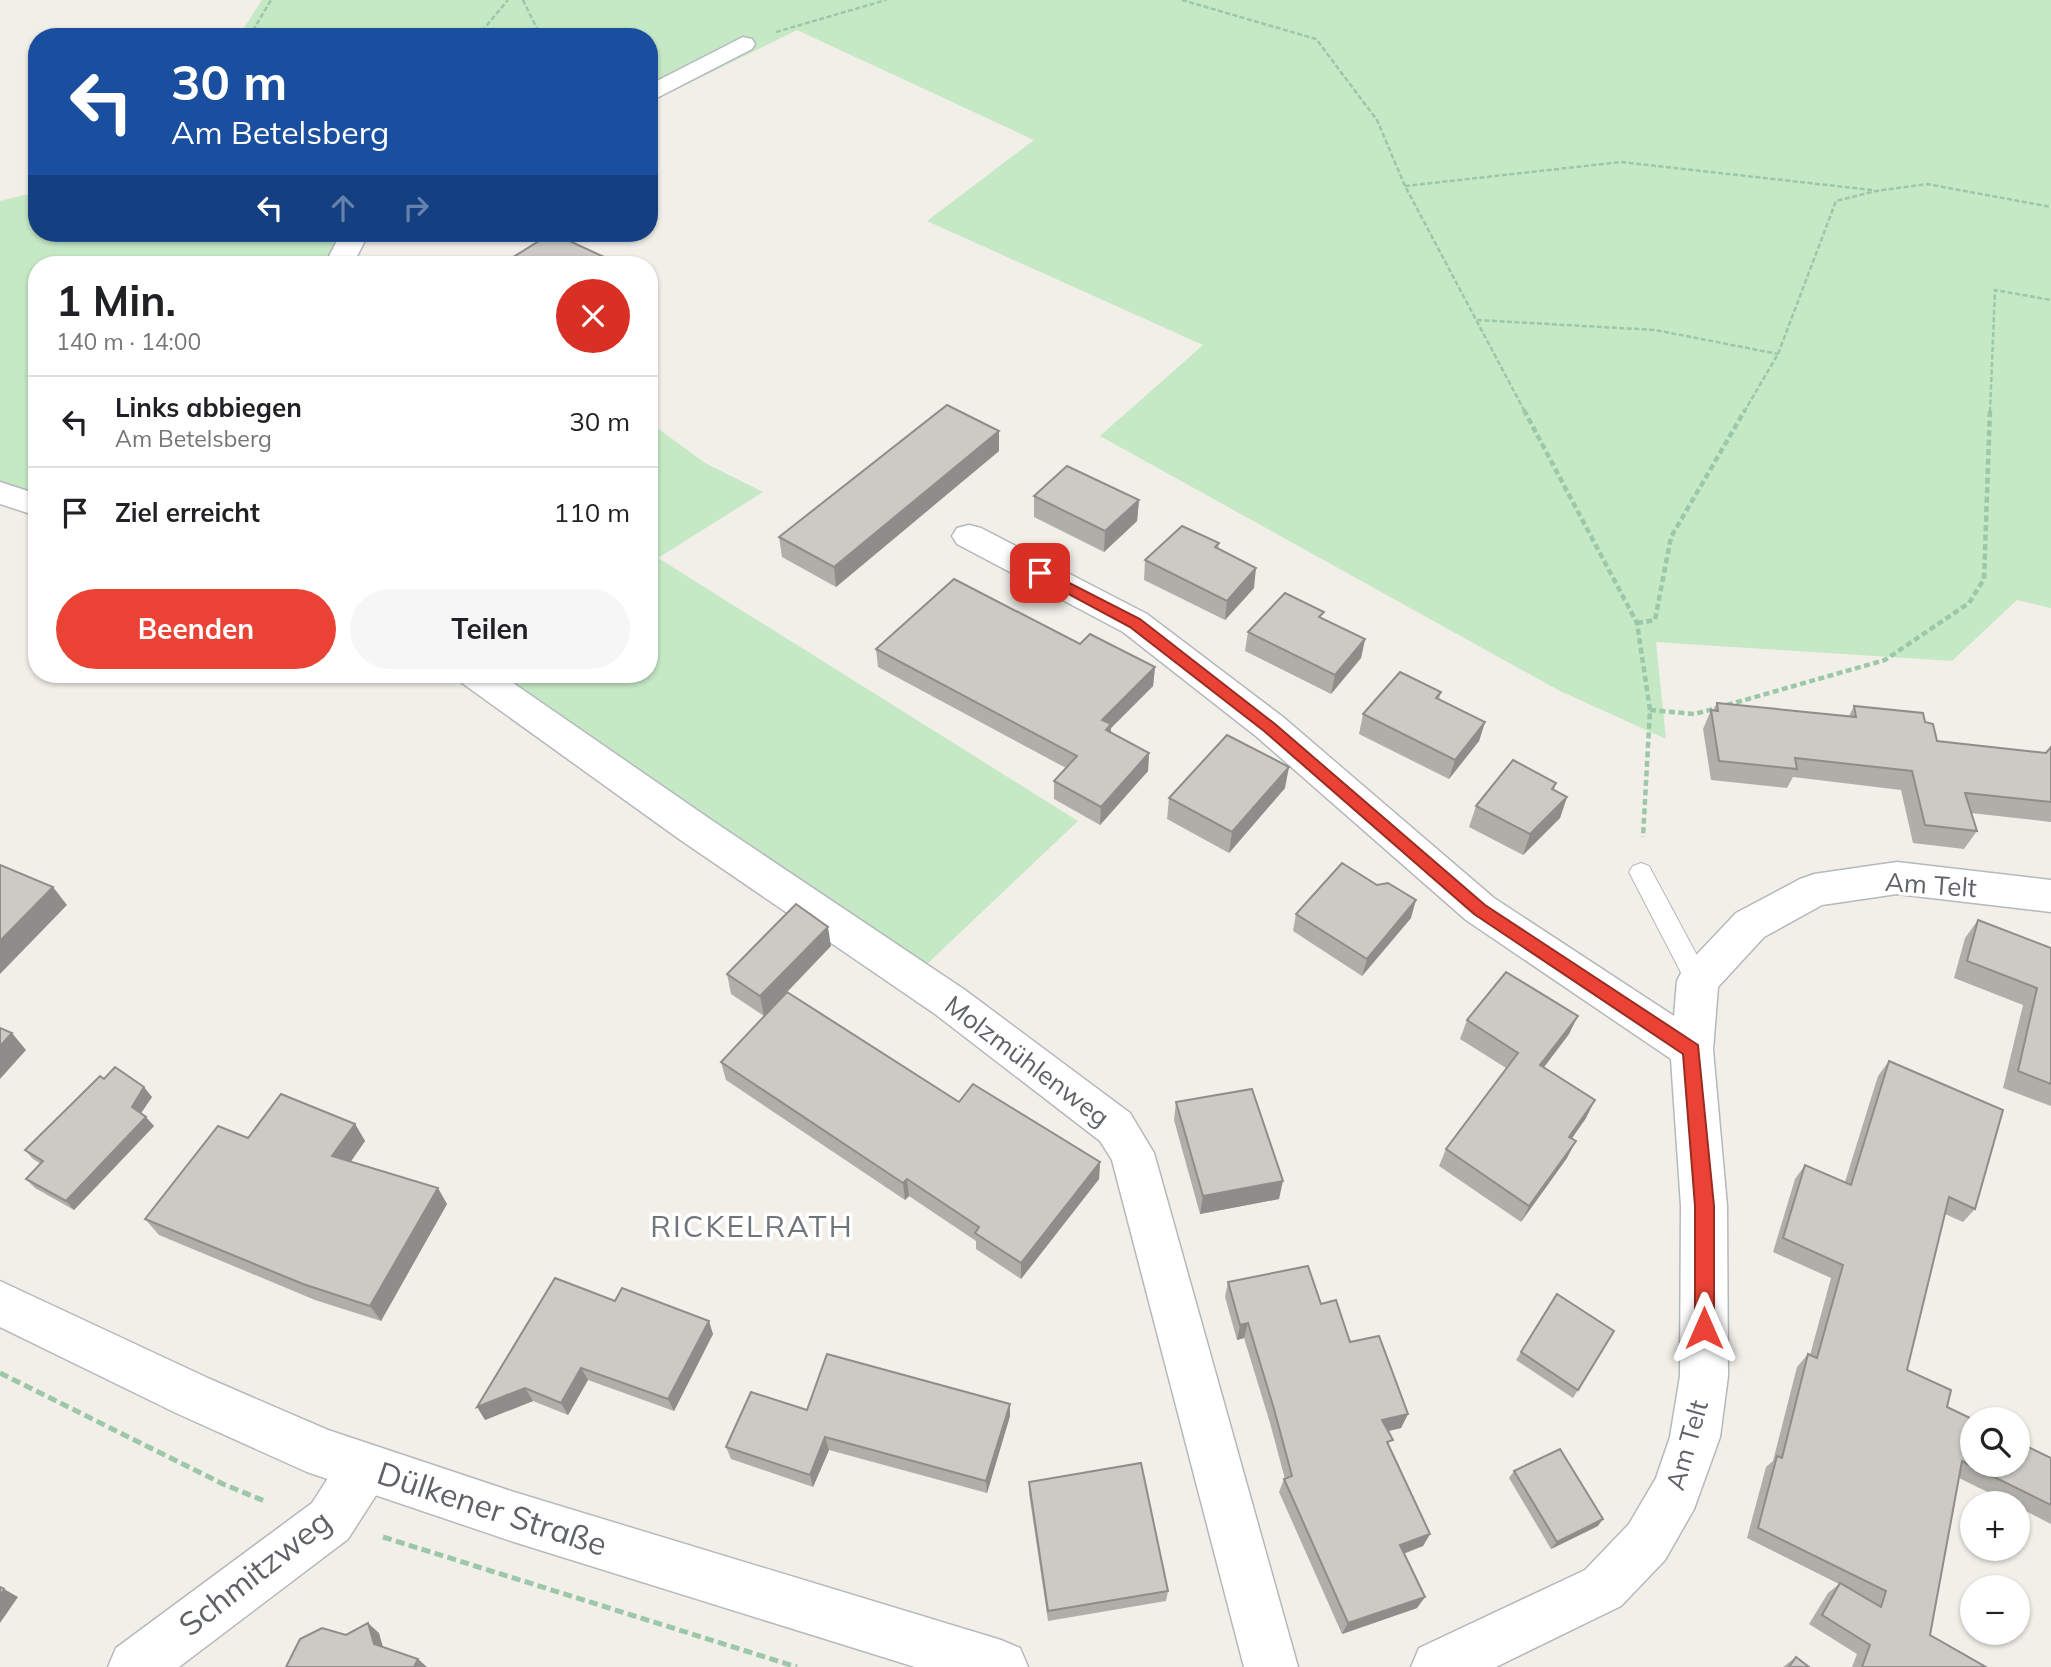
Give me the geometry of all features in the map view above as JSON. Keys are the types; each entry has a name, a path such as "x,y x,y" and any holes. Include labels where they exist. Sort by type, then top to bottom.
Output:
{"street":[{"path":"658,90 743,44"},
{"path":"0,493 28,502"},
{"path":"969,536 1135,623 1270,727 1480,909 1692,1050"},
{"name":"Molzmühlenweg","path":"488,683 704,836 950,1002 1115,1127 1132,1153 1271,1667"},
{"name":"Am Telt","path":"1438,1667 1603,1588 1647,1542 1676,1491 1695,1437 1704,1377 1704,1206 1692,1050 1698,981 1750,925 1814,890 1897,878 2051,896"},
{"name":"Dülkener Straße","path":"0,1303 193,1396 325,1454 514,1517 1002,1667"},
{"name":"Schmitzweg","path":"135,1667 330,1521 365,1468"}],"lane":[{"path":"1641,872 1698,981"}],"path":[{"path":"254,28 271,0"},
{"path":"485,28 508,0"},
{"path":"523,0 537,28"},
{"path":"743,44 886,0"},
{"path":"1182,0 1316,39 1377,120 1405,186 1637,623 1650,709 1641,872"},
{"path":"1405,186 1622,162 1876,191"},
{"path":"1637,623 1656,620 1671,537 1778,354 1836,201 1876,191 1927,184 2051,207"},
{"path":"1650,709 1694,714 1885,660 1969,603 1984,579 1995,290 2051,299"},
{"path":"1477,320 1655,330 1778,354"}],"green space":[{"path":"262,0 2051,0 2051,608 2017,600 1952,661 1656,642 1666,739 1560,691 1100,436 1203,345 927,221 1034,140 797,30 658,99 658,28 244,28"},
{"path":"28,194 28,242 354,242 346,255 348,256 28,256 28,494 0,484 0,201"},
{"path":"658,429 705,463 763,492 658,558"},
{"path":"658,558 1078,821 926,965 505,683 658,683"}],"building":[{"path":"537,242 572,242 602,256 515,256"},
{"path":"947,405 999,431 834,567 779,537"},
{"path":"1067,466 1139,500 1105,531 1034,496"},
{"path":"1182,526 1219,543 1215,547 1256,568 1227,601 1145,560"},
{"path":"954,579 1080,644 1090,634 1155,667 1102,720 1111,724 1106,730 1149,753 1101,807 1054,781 1077,756 876,649"},
{"path":"1285,593 1324,612 1319,617 1365,639 1335,675 1248,632"},
{"path":"1400,672 1441,692 1436,698 1485,722 1455,760 1363,714"},
{"path":"1717,703 1856,717 1854,706 1923,713 1925,722 1933,724 1937,741 2046,753 2051,747 2051,802 1965,793 1977,831 1925,825 1912,771 1795,758 1797,769 1719,761 1711,710 1718,711"},
{"path":"1227,735 1289,767 1232,832 1169,798"},
{"path":"1513,760 1556,783 1552,789 1567,797 1530,834 1476,806"},
{"path":"1342,863 1377,885 1388,883 1416,900 1367,959 1296,914"},
{"path":"0,865 53,887 0,941"},
{"path":"796,904 828,927 760,996 727,974"},
{"path":"1978,920 2051,948 2051,1084 2018,1071 2037,988 1967,961"},
{"path":"1506,972 1578,1016 1540,1065 1595,1100 1569,1137 1576,1141 1529,1206 1446,1149 1518,1053 1467,1020"},
{"path":"787,992 959,1102 973,1084 1100,1162 1021,1263 975,1233 979,1227 907,1179 903,1183 721,1062"},
{"path":"0,1028 12,1033 0,1046"},
{"path":"1889,1061 2003,1110 1975,1209 1949,1197 1907,1370 1951,1390 1947,1407 1960,1413 1960,1472 1930,1635 1986,1667 1862,1667 1870,1645 1822,1615 1840,1583 1881,1607 1886,1591 1758,1528 1777,1456 1782,1458 1808,1354 1817,1358 1843,1265 1783,1238 1805,1165 1851,1185"},
{"path":"115,1067 144,1087 132,1107 146,1117 66,1201 26,1179 43,1161 25,1150 100,1076 104,1079"},
{"path":"1252,1089 1283,1181 1203,1196 1176,1102"},
{"path":"281,1094 355,1124 332,1156 438,1188 370,1306 303,1284 145,1219 218,1126 248,1138"},
{"path":"1308,1266 1321,1304 1336,1300 1350,1342 1379,1336 1408,1414 1382,1420 1393,1440 1387,1442 1430,1534 1400,1545 1425,1597 1348,1623 1284,1479 1292,1476 1274,1409 1248,1323 1240,1325 1228,1282"},
{"path":"555,1278 615,1301 622,1288 709,1321 668,1399 581,1368 561,1403 525,1388 477,1407"},
{"path":"1557,1294 1614,1331 1578,1390 1521,1352"},
{"path":"827,1354 1010,1404 986,1481 825,1437 810,1475 726,1447 751,1392 807,1410"},
{"path":"2030,1448 2051,1458 2051,1505 2030,1495 2030,1491 2023,1491 1994,1477 2030,1477"},
{"path":"1560,1449 1603,1519 1557,1542 1514,1471"},
{"path":"1141,1463 1168,1591 1048,1611 1029,1482"},
{"path":"368,1623 374,1644 418,1659 414,1667 286,1667 300,1639 322,1628 346,1635"},
{"path":"1796,1657 1809,1667 1789,1667"}],"district":[{"name":"RICKELRATH","path":"752,1227"}],"route":[{"path":"1040,573 1135,623 1270,727 1480,909 1692,1050 1704,1206 1704,1328"}]}
